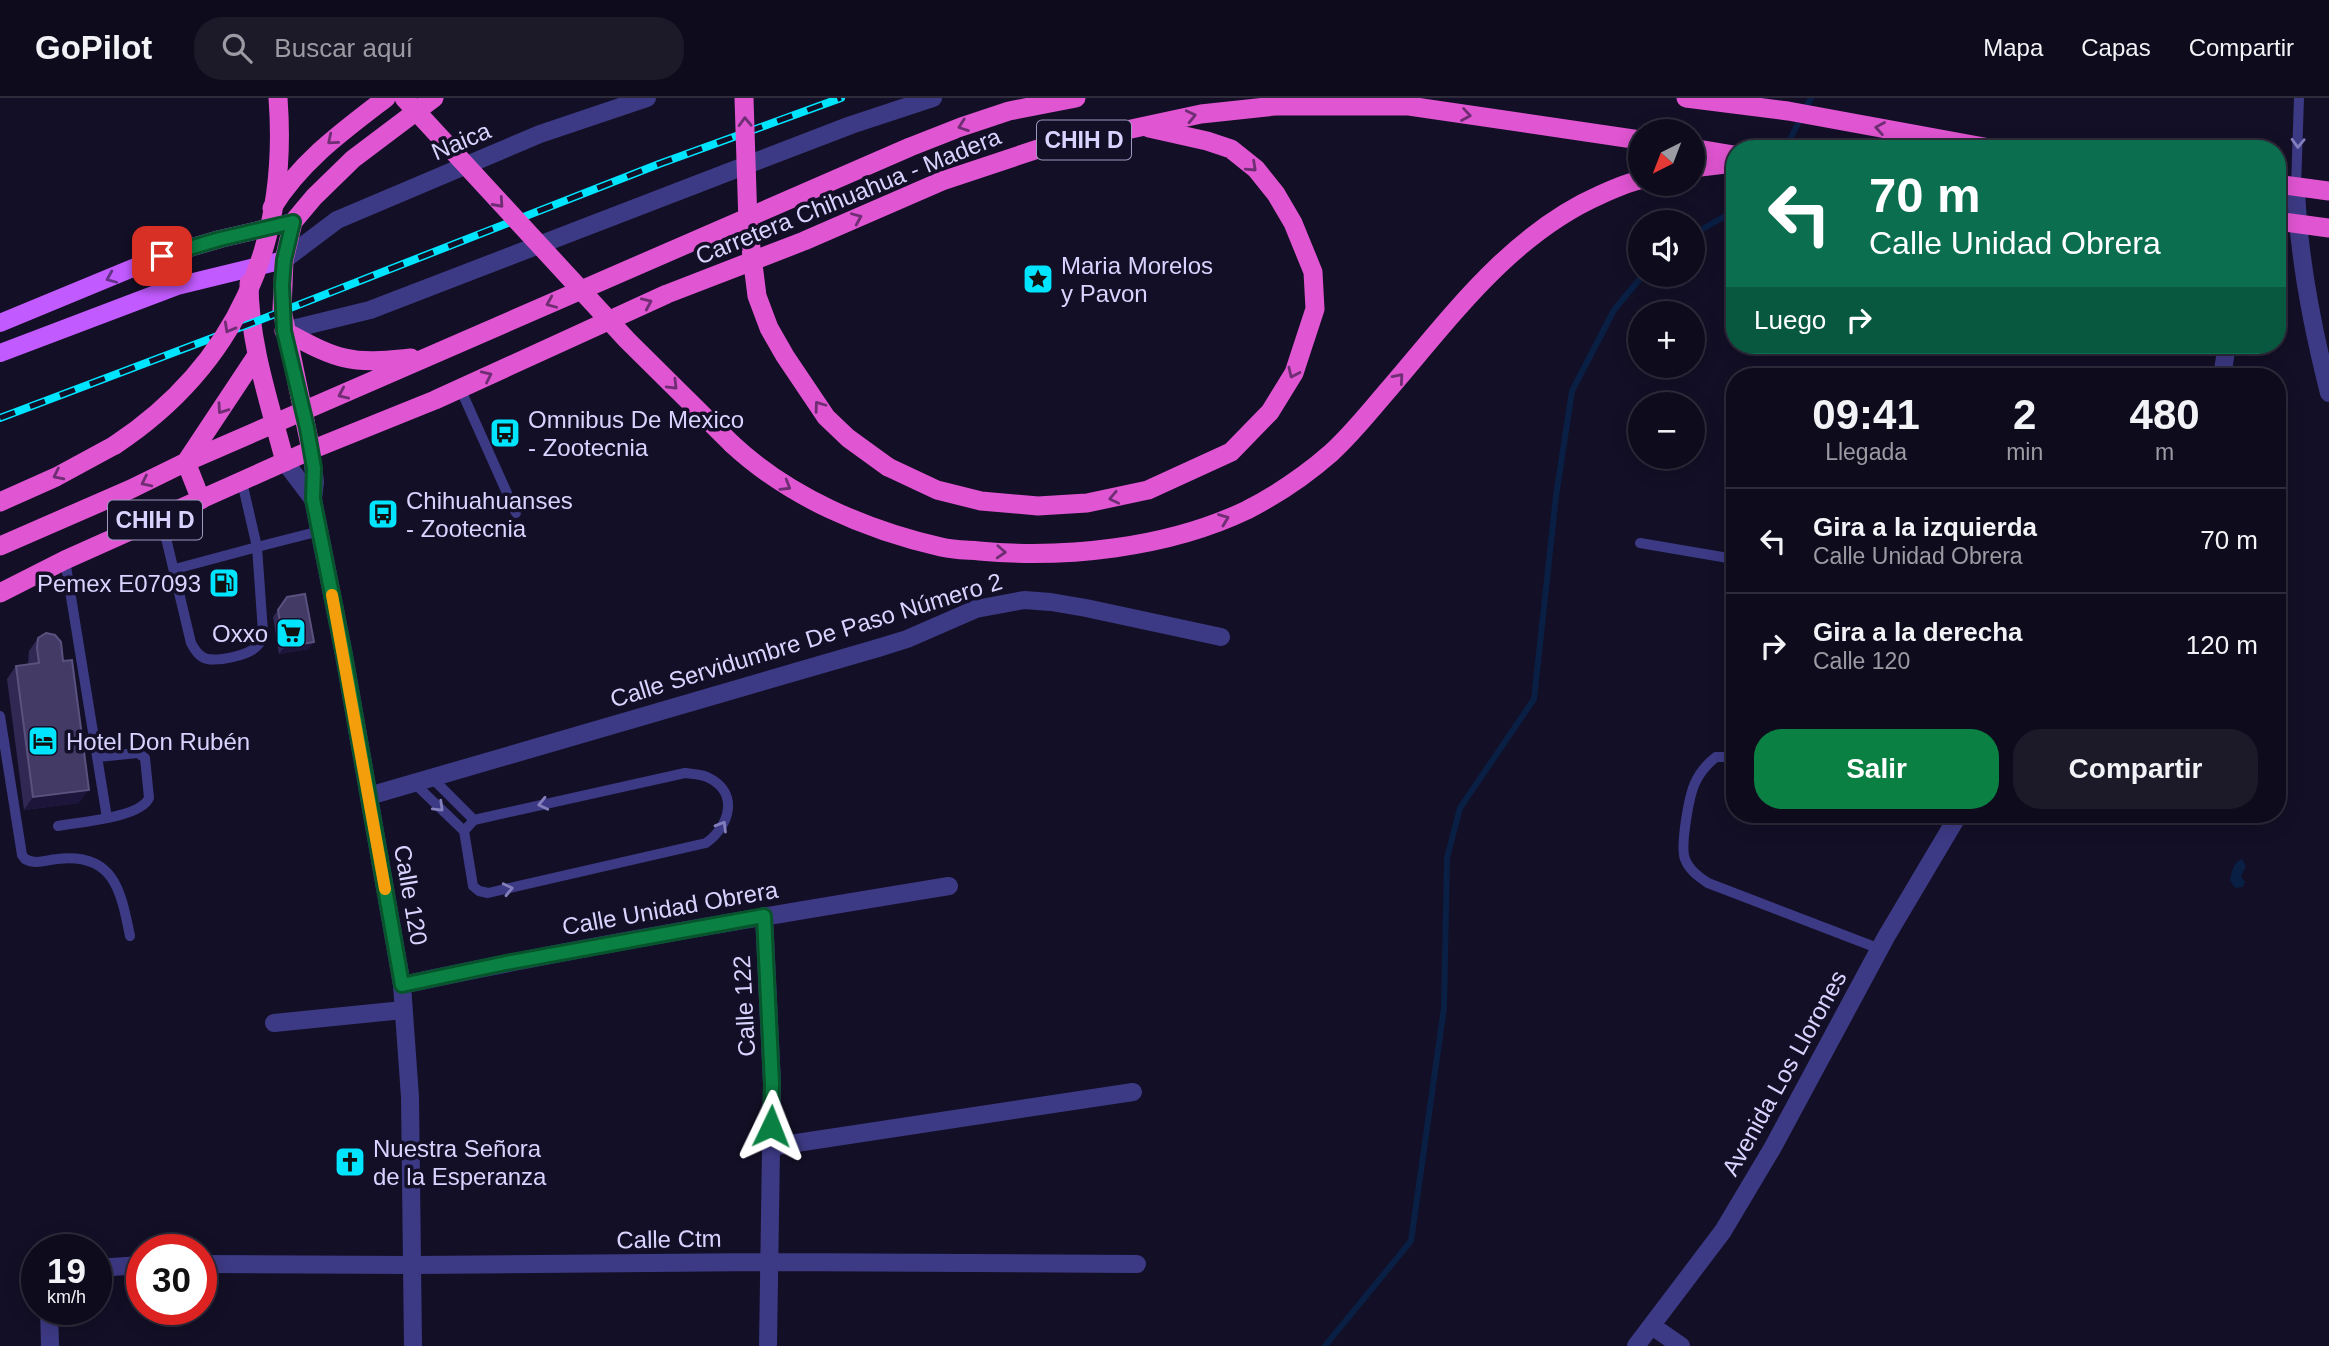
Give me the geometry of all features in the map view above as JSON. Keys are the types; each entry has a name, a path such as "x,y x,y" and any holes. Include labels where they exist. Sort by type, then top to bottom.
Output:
{"highway":[{"path":"0,502 55,477 115,445 147,424 189,383 226,335 253,282 265,250 279,157 278,98"},
{"path":"285,462 257,355 249,300 249,270 260,230 279,196 302,167 343,130 386,98"},
{"path":"404,98 626,340 756,467 790,489 826,507 891,533 944,548 1040,554 1104,548 1164,538 1247,510 1272,496 1332,452 1504,260 1578,204 1628,183"},
{"path":"311,450 284,331 282,310 284,260 293,222 353,159 434,98"},
{"path":"744,98 748,224 757,296 769,328 785,356 826,416 848,438 888,467 937,490 981,501 1038,506 1087,503 1148,490 1231,452 1270,412 1294,373 1315,309 1313,272 1293,223 1276,194 1256,169 1231,149 1145,127"},
{"name":"Carretera Chihuahua - Madera","path":"275,425 806,191 948,132 1009,111 1076,98"},
{"path":"1686,98 1784,107 1815,116 1946,140"},
{"name":"Carretera Chihuahua - Madera","path":"311,450 460,388 667,294 804,241 942,181 1038,149 1201,114 1275,106 1409,106 1628,138"},
{"path":"1705,150 1726,154"},
{"path":"1705,166 1726,164"},
{"path":"2286,186 2329,191"},
{"path":"2286,222 2329,228"},
{"path":"284,331 345,359 370,361 429,356"},
{"path":"201,500 186,462 257,355"},
{"name":"CHIH D","path":"0,546 275,425"},
{"name":"CHIH D","path":"0,593 65,560 311,450"}],"main road":[{"path":"0,323 162,256 293,222"},
{"path":"0,353 177,286 284,260"}],"street":[{"name":"Naica","path":"284,260 337,220 540,134 647,98"},
{"path":"284,331 370,310 851,125 933,98"},
{"path":"2286,186 2297,224 2317,344 2329,393"},
{"name":"Naica","path":"293,222 337,220"},
{"name":"Calle 120","path":"311,450 315,482 313,499 402,985 410,1097 413,1346"},
{"name":"Calle 120","path":"285,462 313,499"},
{"name":"Calle Servidumbre De Paso Número 2","path":"369,796 878,648 976,609 1000,604 1024,600 1051,602 1221,636"},
{"name":"Avenida Los Llorones","path":"1636,1346 1723,1231 1773,1147 1880,949 1954,823"},
{"name":"Calle Unidad Obrera","path":"402,985 506,963 764,916 949,886"},
{"name":"Calle 122","path":"764,916 772,1084 768,1346"},
{"path":"274,1023 403,1010"},
{"path":"770,1147 1133,1092"},
{"name":"Calle Ctm","path":"217,1264 769,1262 1137,1265"},
{"path":"49,1325 50,1346"},
{"path":"1652,1326 1681,1346"}],"lane":[{"path":"2286,186 2299,98"},
{"path":"460,388 516,513"},
{"path":"161,517 191,643 199,655 207,659 220,659 249,652 261,642 263,632 257,547 243,482"},
{"path":"175,569 320,531"},
{"path":"1640,543 1726,558"},
{"path":"65,560 107,818"},
{"path":"0,716 22,855 36,863 66,858 102,867 111,875 120,892 130,936"},
{"path":"58,826 107,818 138,810 146,804 149,798 146,761 138,753 98,757"},
{"path":"1726,757 1716,757 1705,766 1694,785 1682,844 1685,860 1695,873 1708,883 1880,949"},
{"path":"414,783 464,831 473,886 488,893 706,844 721,831 729,813 723,790 714,781 705,775 685,773 474,820 464,831"},
{"path":"431,777 474,820"}],"water":[{"path":"2242,859 2246,866 2241,876 2245,882 2243,887 2235,888 2230,880 2231,874"}],"building":[{"name":"Oxxo","path":"305,594 314,642 284,647 278,610 287,597"},
{"name":"Hotel Don Rubén","path":"46,633 55,635 61,642 63,661 72,660 89,790 33,797 16,666 39,663 38,638"}],"waterway":[{"path":"1790,140 1811,98"},
{"path":"1705,228 1726,216"},
{"path":"1325,1346 1411,1241 1444,1008 1447,858 1460,808 1534,699 1556,496 1572,391 1614,310 1633,287"}],"railway":[{"path":"0,418 659,164 841,98"}],"slow traffic":[{"path":"332,595 385,889"}],"place":[{"name":"Maria Morelos y Pavon","path":"1038,279"},
{"name":"Omnibus De Mexico - Zootecnia","path":"505,433"},
{"name":"Chihuahuanses - Zootecnia","path":"383,514"},
{"name":"Pemex E07093","path":"224,583"},
{"name":"Oxxo","path":"291,633"},
{"name":"Hotel Don Rubén","path":"43,741"},
{"name":"Nuestra Señora de la Esperanza","path":"350,1162"}],"route":[{"path":"162,256 293,222 284,260 284,331 304,411 314,468 313,499 344,655 402,985 506,963 764,916 772,1084 771,1126"}]}
